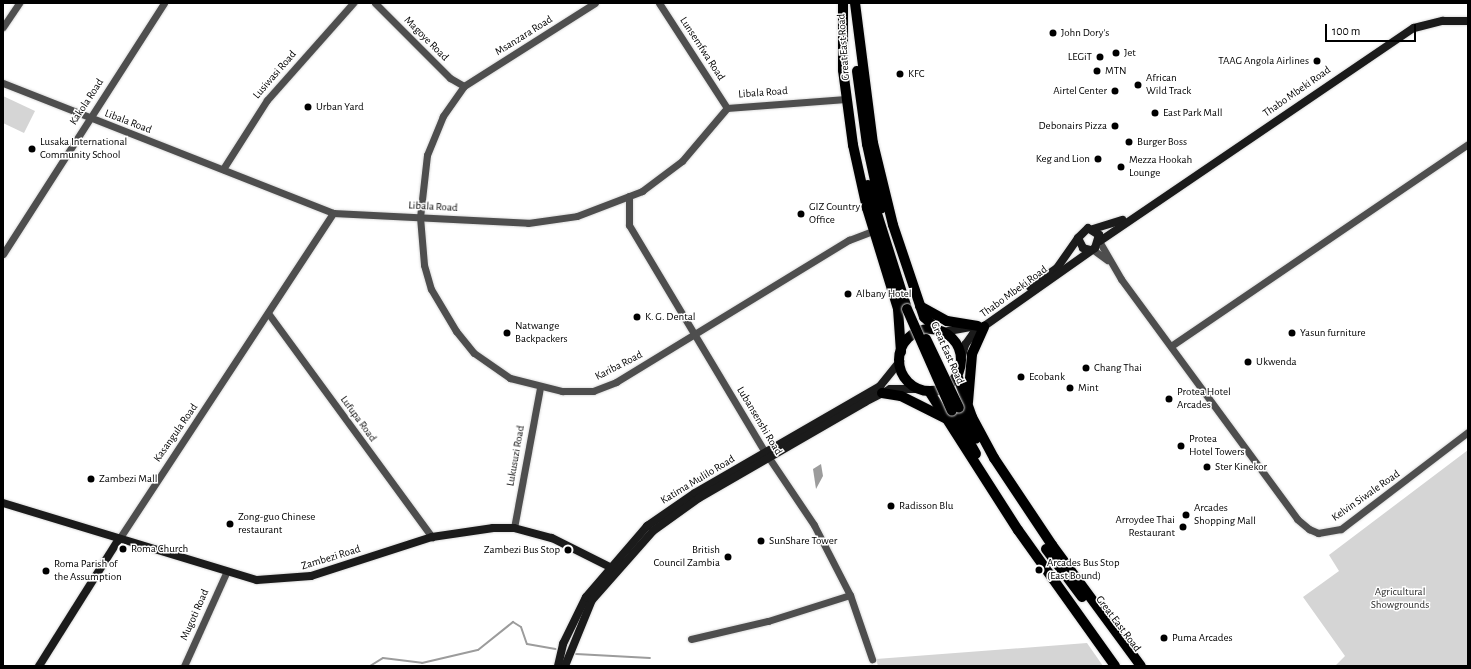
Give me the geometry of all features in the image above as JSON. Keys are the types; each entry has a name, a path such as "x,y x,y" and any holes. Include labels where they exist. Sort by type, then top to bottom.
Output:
{"main road":[{"name":"Great East Road","path":"844,3 841,21 846,99 873,231 898,309 900,356"},
{"name":"Great East Road","path":"844,3 859,145 880,229 956,411 1018,530 1115,666"},
{"name":"Great East Road","path":"854,3 866,144 886,226 913,308 929,324 941,332"},
{"name":"Thabo Mbeki Road","path":"941,332 981,326 1091,249 1100,241 1414,28 1443,20 1468,21"},
{"name":"Thabo Mbeki Road","path":"961,360 968,339 981,326 1057,268 1084,229 1110,226 1149,208"},
{"path":"1093,228 1100,241"},
{"path":"1078,238 1083,248 1091,249"},
{"path":"882,393 956,411 981,326 947,321 913,308"},
{"path":"918,332 941,332 956,343 961,360 957,375 946,387 924,390 907,380 900,356 918,332"},
{"name":"Katima Mulilo Road","path":"767,455 880,386 900,356"},
{"name":"Great East Road","path":"957,375 956,411 1037,547 1123,666"},
{"name":"Katima Mulilo Road","path":"558,666 578,613 638,535 671,508 882,393 896,388 924,390"},
{"name":"Great East Road","path":"924,390 956,411 994,458 1027,508 1141,666"},
{"name":"Great East Road","path":"956,411 1043,544 1134,666"},
{"name":"Zambezi Road","path":"3,503 226,573 267,581 297,579 432,537 475,528 514,528 558,540 613,568"},
{"name":"Kasangula Road","path":"39,666 119,539"},
{"name":"Katima Mulilo Road","path":"565,666 584,616 613,568"}],"street":[{"path":"3,27 19,3"},
{"name":"Kakola Road","path":"3,254 164,3"},
{"name":"Lusiwasi Road","path":"223,169 267,100 353,3"},
{"name":"Magoye Road","path":"375,3 453,81 464,86"},
{"name":"Msanzara Road","path":"464,86 595,3"},
{"name":"Lunsemfwa Road","path":"659,3 727,108"},
{"name":"Libala Road","path":"3,83 90,119 223,169 333,213 551,222 577,216 629,196 682,161 727,108 846,99"},
{"name":"Kariba Road","path":"464,86 430,142 420,217 427,277 456,331 490,367 540,388 593,391 616,382 849,240 873,231"},
{"path":"1171,346 1468,144"},
{"name":"Lubansenshi Road","path":"629,196 629,225 767,455 814,525 850,595 872,659"},
{"name":"Kasangula Road","path":"119,539 333,213"},
{"name":"Kelvin Siwale Road","path":"1100,241 1108,261 1297,518 1318,533 1341,529 1468,432"},
{"name":"Kelvin Siwale Road","path":"1091,249 1108,261"},
{"name":"Lufupa Road","path":"268,313 432,537"},
{"name":"Lukusuzi Road","path":"514,528 540,388"},
{"name":"Mugoti Road","path":"184,666 226,573"},
{"path":"692,639 768,621 850,595"}],"green space":[{"path":"3,96 35,111 24,133 3,123"},
{"name":"Agricultural Showgrounds","path":"1468,450 1468,666 1335,666 1345,656 1303,597 1339,571 1329,555"},
{"path":"1087,643 1103,666 878,666 876,659"}],"shaded area":[{"path":"821,464 823,476 816,489 813,469"}],"waterway":[{"path":"370,666 383,658 422,663 478,650 513,622 521,627 527,644 556,649"},
{"path":"576,654 650,658"}],"place":[{"name":"John Dory's","path":"1053,33"},
{"name":"Jet","path":"1116,53"},
{"name":"LEGiT","path":"1100,57"},
{"name":"TAAG Angola Airlines","path":"1317,61"},
{"name":"MTN","path":"1097,71"},
{"name":"KFC","path":"900,74"},
{"name":"African Wild Track","path":"1138,85"},
{"name":"Airtel Center","path":"1115,91"},
{"name":"Urban Yard","path":"308,107"},
{"name":"East Park Mall","path":"1155,113"},
{"name":"Debonairs Pizza","path":"1115,126"},
{"name":"Burger Boss","path":"1129,142"},
{"name":"Lusaka International Community School","path":"32,149"},
{"name":"Keg and Lion","path":"1098,159"},
{"name":"Mezza Hookah Lounge","path":"1121,167"},
{"name":"GIZ Country Office","path":"801,214"},
{"name":"Albany Hotel","path":"848,294"},
{"name":"K. G. Dental","path":"637,317"},
{"name":"Natwange Backpackers","path":"507,333"},
{"name":"Yasun furniture","path":"1292,333"},
{"name":"Ukwenda","path":"1248,362"},
{"name":"Chang Thai","path":"1086,368"},
{"name":"Ecobank","path":"1021,377"},
{"name":"Mint","path":"1070,388"},
{"name":"Protea Hotel Arcades","path":"1169,399"},
{"name":"Protea Hotel Towers","path":"1181,446"},
{"name":"Ster Kinekor","path":"1207,467"},
{"name":"Zambezi Mall","path":"91,479"},
{"name":"Radisson Blu","path":"891,506"},
{"name":"Arcades Shopping Mall","path":"1186,515"},
{"name":"Zong-guo Chinese restaurant","path":"230,524"},
{"name":"Arroydee Thai Restaurant","path":"1183,527"},
{"name":"SunShare Tower","path":"761,541"},
{"name":"Roma Church","path":"123,549"},
{"name":"Zambezi Bus Stop","path":"568,550"},
{"name":"British Council Zambia","path":"728,557"},
{"name":"Arcades Bus Stop (East Bound)","path":"1039,570"},
{"name":"Roma Parish of the Assumption","path":"46,571"},
{"name":"Puma Arcades","path":"1164,638"}]}
